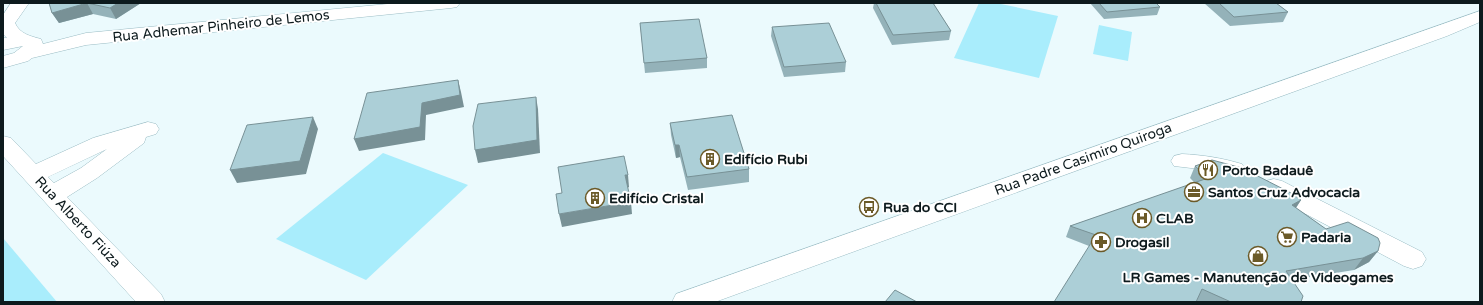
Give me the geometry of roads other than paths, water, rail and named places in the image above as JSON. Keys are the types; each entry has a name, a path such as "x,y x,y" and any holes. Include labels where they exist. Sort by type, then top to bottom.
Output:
{"street":[{"path":"15,52 6,23 20,3"},
{"name":"Rua Adhemar Pinheiro de Lemos","path":"15,52 86,39 451,3"},
{"name":"Rua Padre Casimiro Quiroga","path":"686,302 1441,32 1480,16"},
{"path":"1441,32 1466,28 1480,29"},
{"path":"33,175 101,143 148,128 89,173 52,195"},
{"name":"Rua Alberto Fiúza","path":"3,143 152,302"},
{"path":"1182,161 1208,163 1243,172 1413,259"}],"place":[{"name":"Edifício Rubi","path":"710,159"},
{"name":"Porto Badauê","path":"1208,170"},
{"name":"Santos Cruz Advocacia","path":"1194,192"},
{"name":"Edifício Cristal","path":"595,198"},
{"name":"Rua do CCI","path":"869,207"},
{"name":"CLAB","path":"1142,218"},
{"name":"Padaria","path":"1287,237"},
{"name":"Drogasil","path":"1101,242"},
{"name":"LR Games - Manutenção de Videogames","path":"1258,256"}]}
